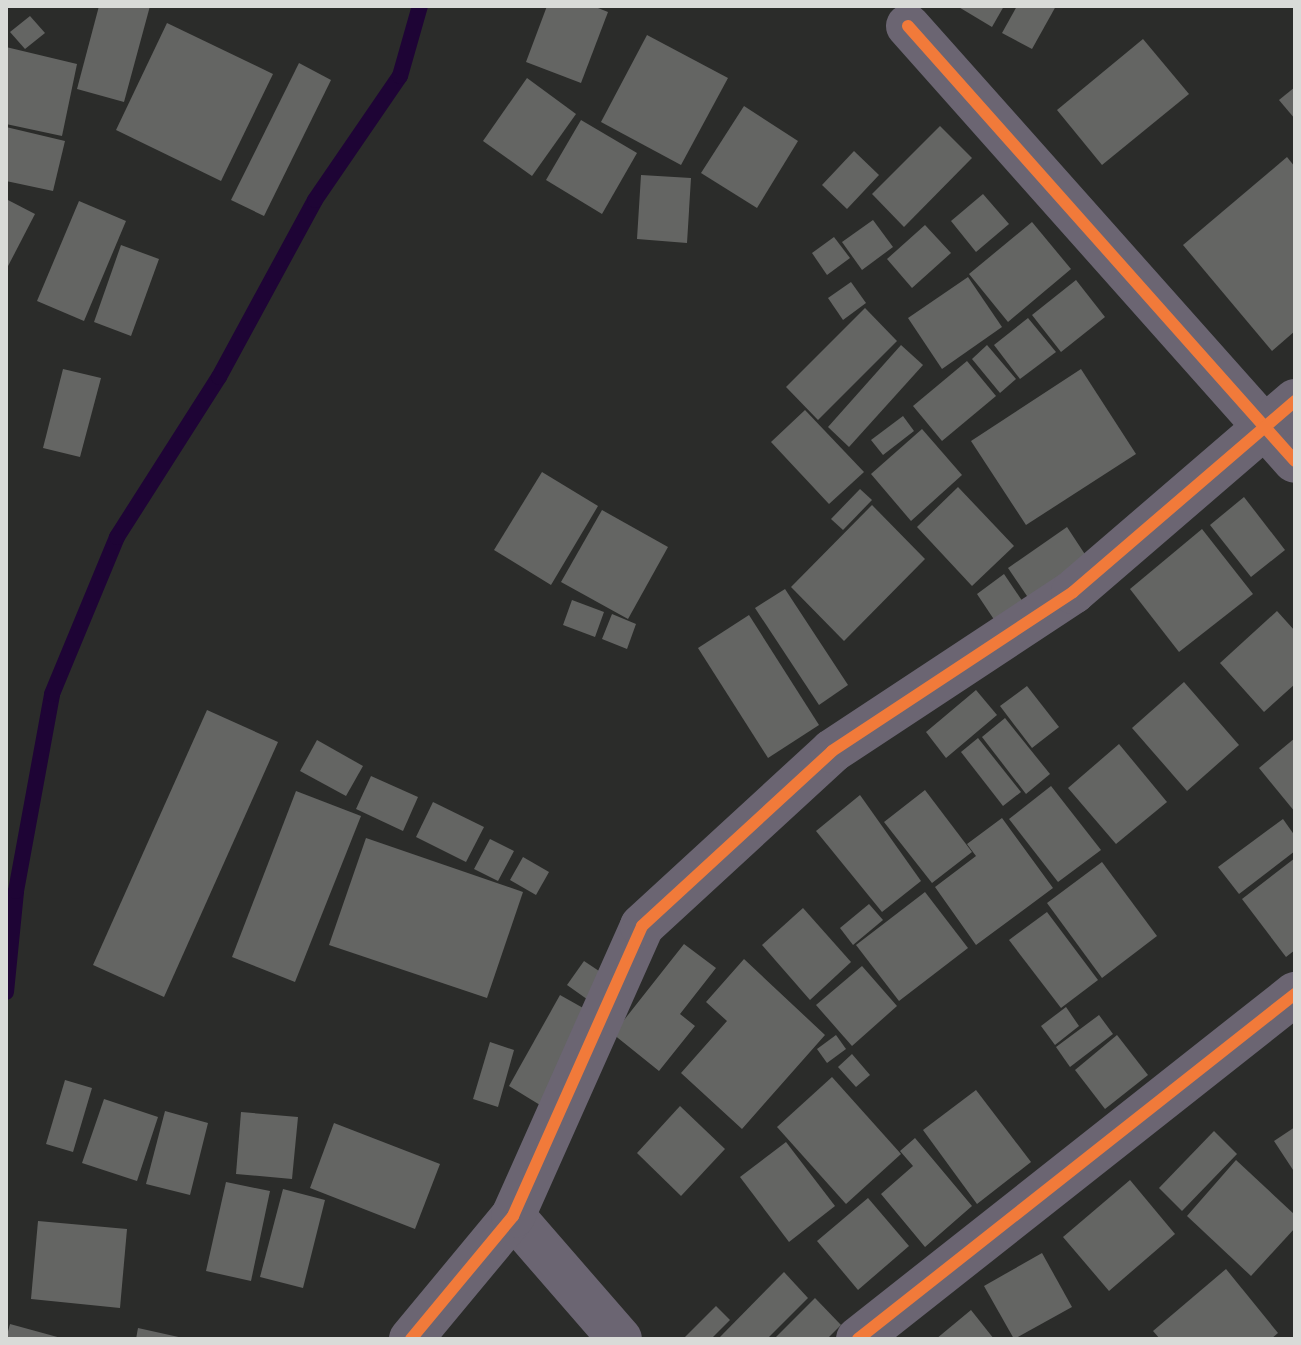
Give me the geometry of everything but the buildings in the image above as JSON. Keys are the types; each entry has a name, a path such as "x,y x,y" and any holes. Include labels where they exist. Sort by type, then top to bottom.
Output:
{"street":[{"path":"908,26 1280,413 1295,461"},
{"path":"411,1339 513,1216 642,926 832,751 1073,592 1280,413"},
{"path":"858,1339 1295,994"},
{"path":"513,1216 620,1339"}],"waterway":[{"path":"6,992 16,891 52,694 117,537 219,377 315,200 400,76 420,6"}],"cycle path":[{"path":"908,26 1295,461"},
{"path":"411,1339 513,1216 642,926 832,751 1073,592 1295,401"},
{"path":"858,1339 1295,994"}]}
